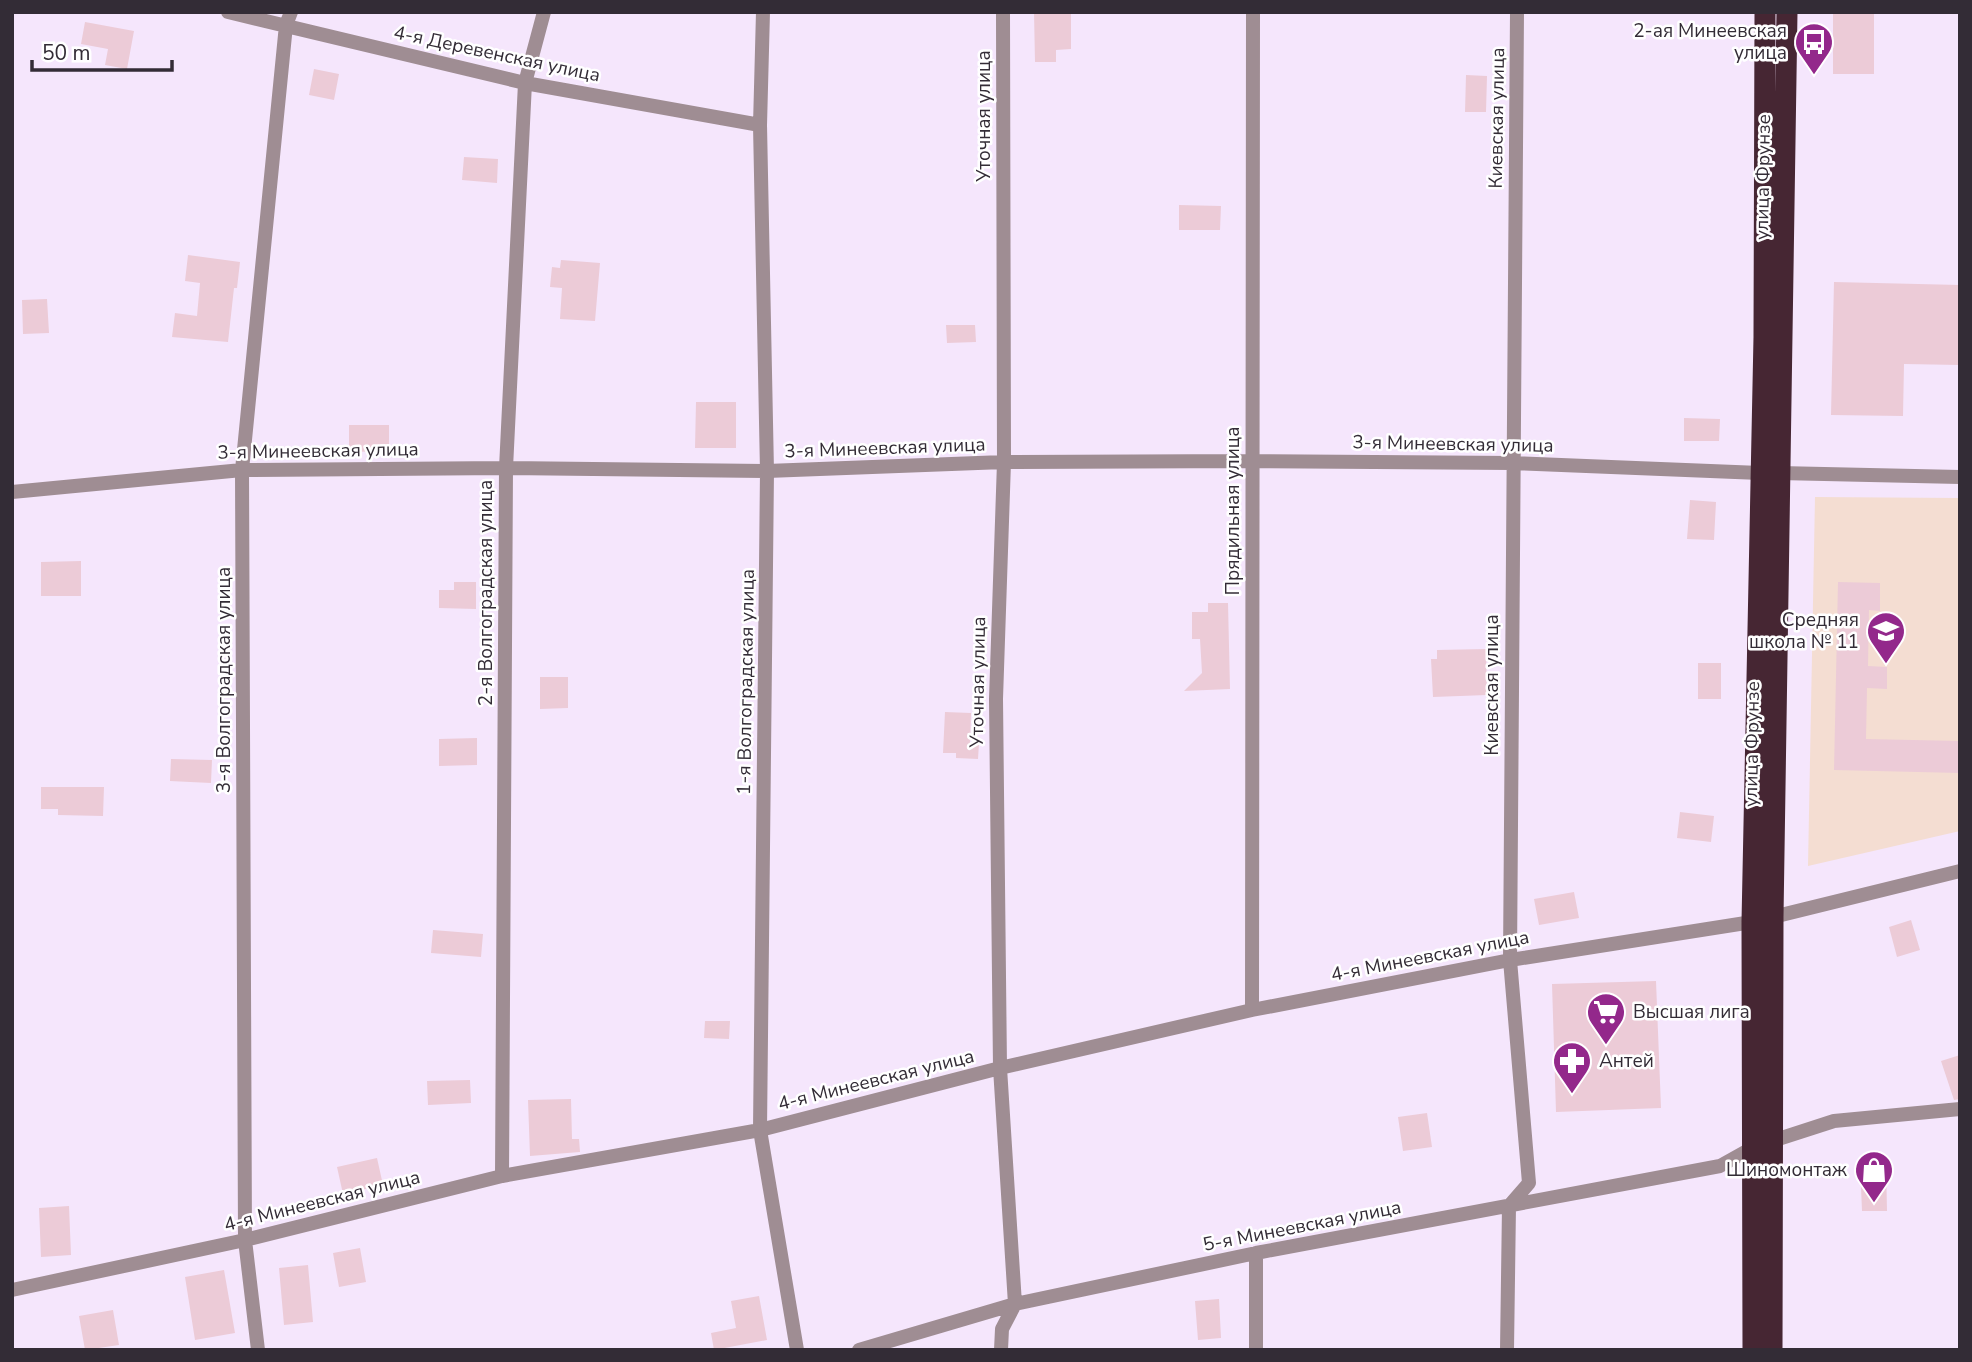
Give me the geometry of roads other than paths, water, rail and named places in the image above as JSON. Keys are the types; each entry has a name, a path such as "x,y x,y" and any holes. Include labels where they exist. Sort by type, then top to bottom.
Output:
{"highway":[{"name":"улица Фрунзе","path":"1753,1350 1773,916 1769,473 1764,337 1765,12"},
{"name":"улица Фрунзе","path":"1772,1350 1752,922 1769,473 1787,150 1787,12"},
{"path":"1752,922 1773,916"}],"street":[{"name":"4-я Деревенская улица","path":"228,12 288,19 525,83 760,125"},
{"name":"2-я Волгоградская улица","path":"502,1176 506,468 525,83 544,12"},
{"name":"1-я Волгоградская улица","path":"763,12 760,125 767,471 760,1129 797,1350"},
{"name":"Уточная улица","path":"1001,1350 1002,1329 1015,1304 1000,1069 996,699 1004,462 1003,12"},
{"name":"Прядильная улица","path":"1252,1010 1253,12"},
{"name":"Киевская улица","path":"1509,1206 1529,1183 1510,960 1517,12"},
{"name":"3-я Волгоградская улица","path":"258,1350 245,1240 242,470 288,19"},
{"name":"3-я Минеевская улица","path":"12,492 242,470 506,468 767,471 1004,462 1513,463 1960,477"},
{"path":"1773,916 1960,871"},
{"name":"4-я Минеевская улица","path":"12,1290 245,1240 502,1176 760,1129 1252,1010 1510,960 1752,922"},
{"name":"5-я Минеевская улица","path":"859,1350 1015,1304 1256,1254 1720,1166 1763,1144 1835,1121 1960,1108"},
{"path":"1507,1350 1509,1206"},
{"path":"1256,1254 1256,1350"}],"place":[{"name":"2-ая Минеевская улица","path":"1814,76"},
{"name":"Средняя школа № 11","path":"1886,665"},
{"name":"Высшая лига","path":"1606,1046"},
{"name":"Антей","path":"1572,1095"},
{"name":"Шиномонтаж","path":"1874,1204"}]}
